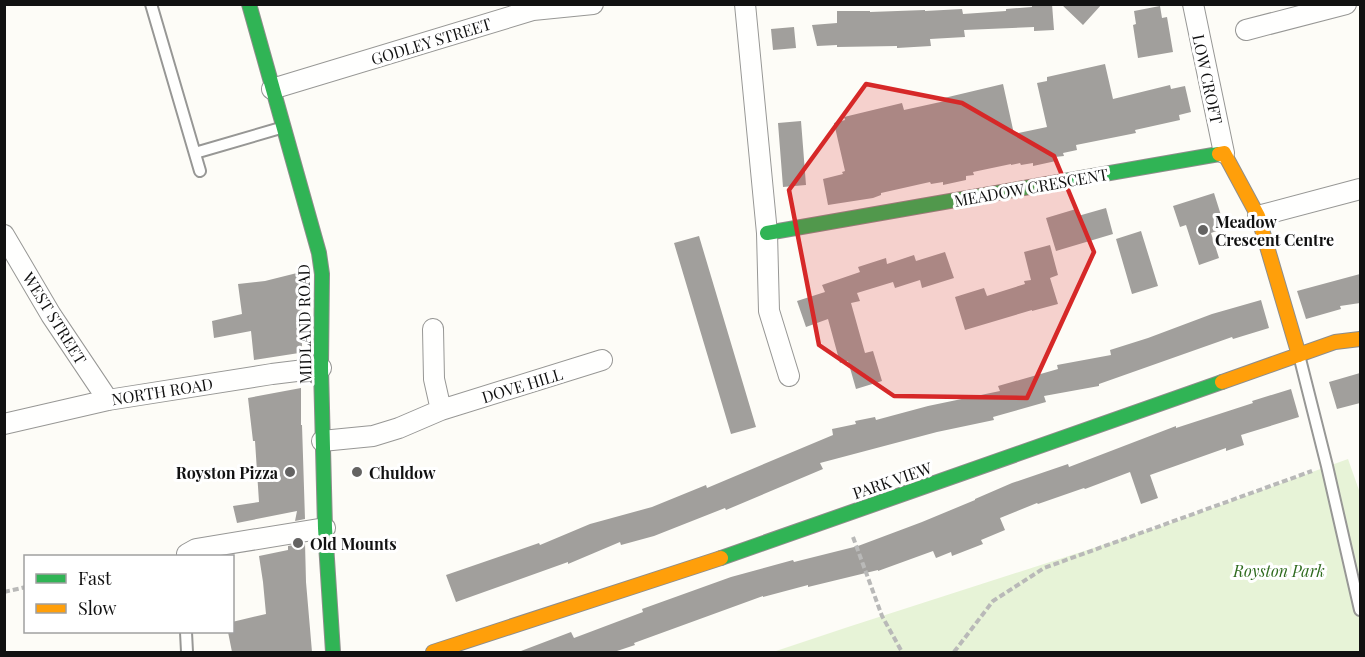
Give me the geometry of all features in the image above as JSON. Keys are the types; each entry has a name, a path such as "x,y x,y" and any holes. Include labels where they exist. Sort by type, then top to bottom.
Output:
{"street":[{"name":"MIDLAND ROAD","path":"249,4 319,253 322,274 322,441 333,652"},
{"name":"GODLEY STREET","path":"273,89 533,10 593,4"},
{"path":"745,4 767,233 769,311 789,376"},
{"name":"LOW CROFT","path":"1192,4 1224,153"},
{"path":"1246,30 1346,4"},
{"path":"1224,153 1258,216 1299,355"},
{"name":"MEADOW CRESCENT","path":"767,233 1224,153"},
{"path":"1258,216 1360,189"},
{"name":"WEST STREET","path":"4,235 51,315 108,400"},
{"path":"433,329 434,379 441,410"},
{"name":"PARK VIEW","path":"433,652 706,563 1335,342 1360,339"},
{"name":"DOVE HILL","path":"322,441 373,436 399,428 441,410 602,360"},
{"name":"NORTH ROAD","path":"4,424 108,400 321,368"},
{"path":"186,555 196,549 325,528"}],"lane":[{"path":"151,4 200,171"},
{"path":"195,153 284,126"},
{"path":"1299,355 1360,610"},
{"path":"186,633 187,652"}],"path":[{"path":"954,652 993,602 1044,568 1327,466"},
{"path":"845,514 882,616 902,652"},
{"path":"4,592 24,587"}],"highlighted area":[{"path":"866,84 962,103 1054,156 1094,252 1027,398 894,396 819,345 789,190"}],"green space":[{"name":"Royston Park","path":"1348,459 1360,493 1360,652 773,652 1168,524"}],"building":[{"path":"1032,4 1052,4 1054,30 1034,31 1034,27 964,30 965,37 930,39 931,46 837,47 837,45 817,46 812,25 837,23 837,11 962,9 963,14 1006,11 1006,9 1032,7"},
{"path":"1061,4 1102,4 1083,25"},
{"path":"1160,6 1162,18 1167,17 1173,52 1138,58 1133,25 1136,24 1134,11"},
{"path":"794,27 796,48 773,50 771,29"},
{"path":"1105,64 1113,99 1170,85 1171,89 1185,86 1191,112 1179,115 1180,120 1135,130 1136,133 1076,145 1077,150 1055,157 1056,161 1033,166 1033,163 1011,164 973,172 974,175 966,176 966,180 943,185 943,182 931,184 930,182 881,193 873,198 828,205 823,179 843,174 842,172 845,171 834,123 845,120 844,117 902,103 904,110 1003,84 1014,134 1047,127 1037,83 1047,81 1047,77"},
{"path":"801,121 806,185 783,187 778,123"},
{"name":"Meadow Crescent Centre","path":"1214,193 1225,228 1211,233 1219,258 1199,265 1186,225 1180,227 1173,206"},
{"path":"1106,208 1113,234 1056,251 1046,218 1076,209 1078,216"},
{"path":"1141,231 1158,286 1132,294 1116,239"},
{"path":"699,236 756,427 731,434 674,243"},
{"path":"1050,245 1058,275 1050,278 1058,304 965,330 955,297 984,288 987,296 1025,284 1024,281 1031,280 1024,252"},
{"path":"945,252 954,278 922,288 920,280 895,288 893,282 857,293 860,301 851,303 865,353 873,351 882,381 856,389 848,361 840,363 828,319 806,327 797,301 825,292 822,285 860,272 858,267 886,258 887,264 914,255 916,261"},
{"path":"301,272 302,347 299,353 254,360 251,331 214,338 212,321 242,314 238,284 265,281"},
{"path":"1360,274 1360,303 1340,306 1341,309 1306,319 1297,291"},
{"path":"1261,300 1269,328 1233,339 1232,337 1099,384 1099,386 1044,396 1046,402 993,417 994,420 937,432 820,463 823,469 726,510 725,508 654,536 621,545 620,542 568,564 568,562 456,602 446,575 539,543 540,545 590,524 652,507 706,485 707,488 833,435 832,429 856,424 855,421 875,417 876,420 1000,391 998,386 1058,369 1057,365 1111,355 1110,350 1212,314"},
{"path":"1360,373 1360,403 1337,409 1329,382"},
{"path":"301,388 305,519 295,521 297,511 237,523 233,506 259,502 255,441 253,441 248,398"},
{"path":"1291,389 1299,417 1241,435 1244,445 1226,451 1226,448 1150,475 1158,498 1141,504 1130,472 1000,518 1005,530 981,540 983,544 952,556 951,552 936,558 933,551 878,571 763,596 614,652 521,652 571,632 574,638 643,612 642,609 731,577 793,560 794,562 858,546 922,522 1012,483 1068,464 1069,467 1176,426 1176,428"},
{"path":"305,543 312,652 232,652 228,633 234,633 234,622 266,614 259,556 288,550 288,546"}],"traffic: fast":[{"path":"249,4 319,253 322,274 321,368 325,528 333,652"},
{"path":"767,233 1219,154"},
{"path":"721,558 1222,382"}],"traffic: slow":[{"path":"1219,154 1224,153 1258,216 1299,355"},
{"path":"1222,382 1335,342 1360,339"},
{"path":"433,652 721,558"}],"place":[{"name":"Meadow Crescent Centre","path":"1203,230"},
{"name":"Royston Pizza","path":"290,472"},
{"name":"Chuldow","path":"357,472"},
{"name":"Old Mounts","path":"298,543"}]}
